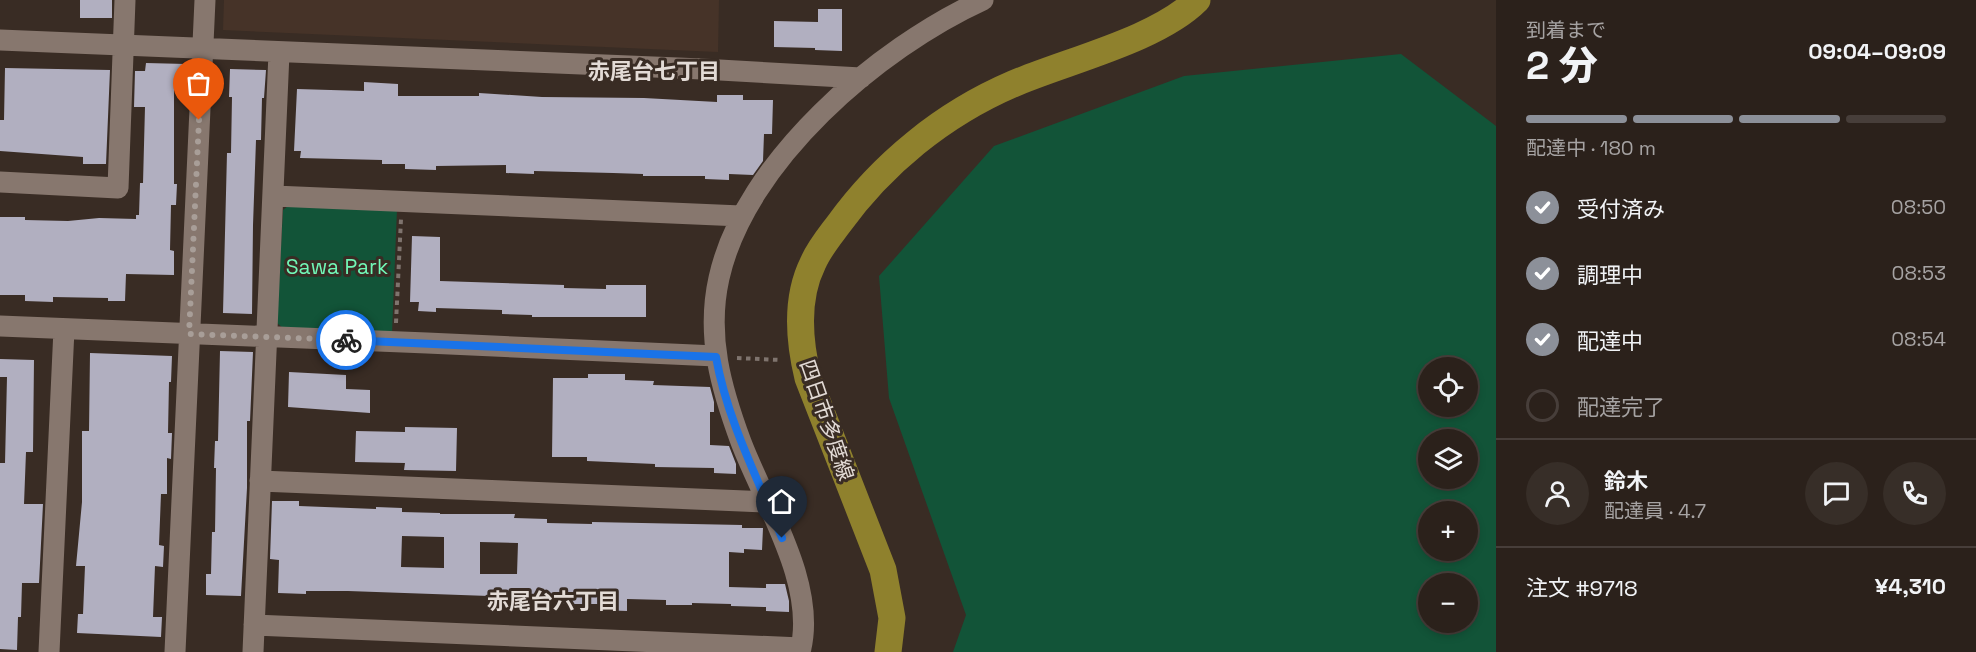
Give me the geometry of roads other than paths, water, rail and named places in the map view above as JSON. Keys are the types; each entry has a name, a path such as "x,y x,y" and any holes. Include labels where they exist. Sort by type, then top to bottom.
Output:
{"main road":[{"name":"四日市多度線","path":"888,652 892,618 883,570 812,389 804,360 800,312 812,263 843,218 878,177 906,150 954,116 1010,86 1135,38 1166,22 1197,0"}],"street":[{"path":"0,182 118,188 125,0"},
{"path":"175,652 205,0"},
{"path":"972,0 982,0"},
{"path":"254,625 801,650 802,598 796,574 741,443 721,383 714,330 718,280 741,216 756,191 813,122 893,51 936,23 982,0"},
{"path":"0,40 702,69 861,78"},
{"path":"253,652 279,53"},
{"path":"274,196 741,216"},
{"path":"0,326 716,357"},
{"path":"49,652 64,329"},
{"path":"260,481 767,502"}],"district":[{"name":"赤尾台七丁目","path":"654,71"},
{"name":"赤尾台六丁目","path":"553,601"}],"park label":[{"name":"Sawa Park","path":"337,266"}]}
